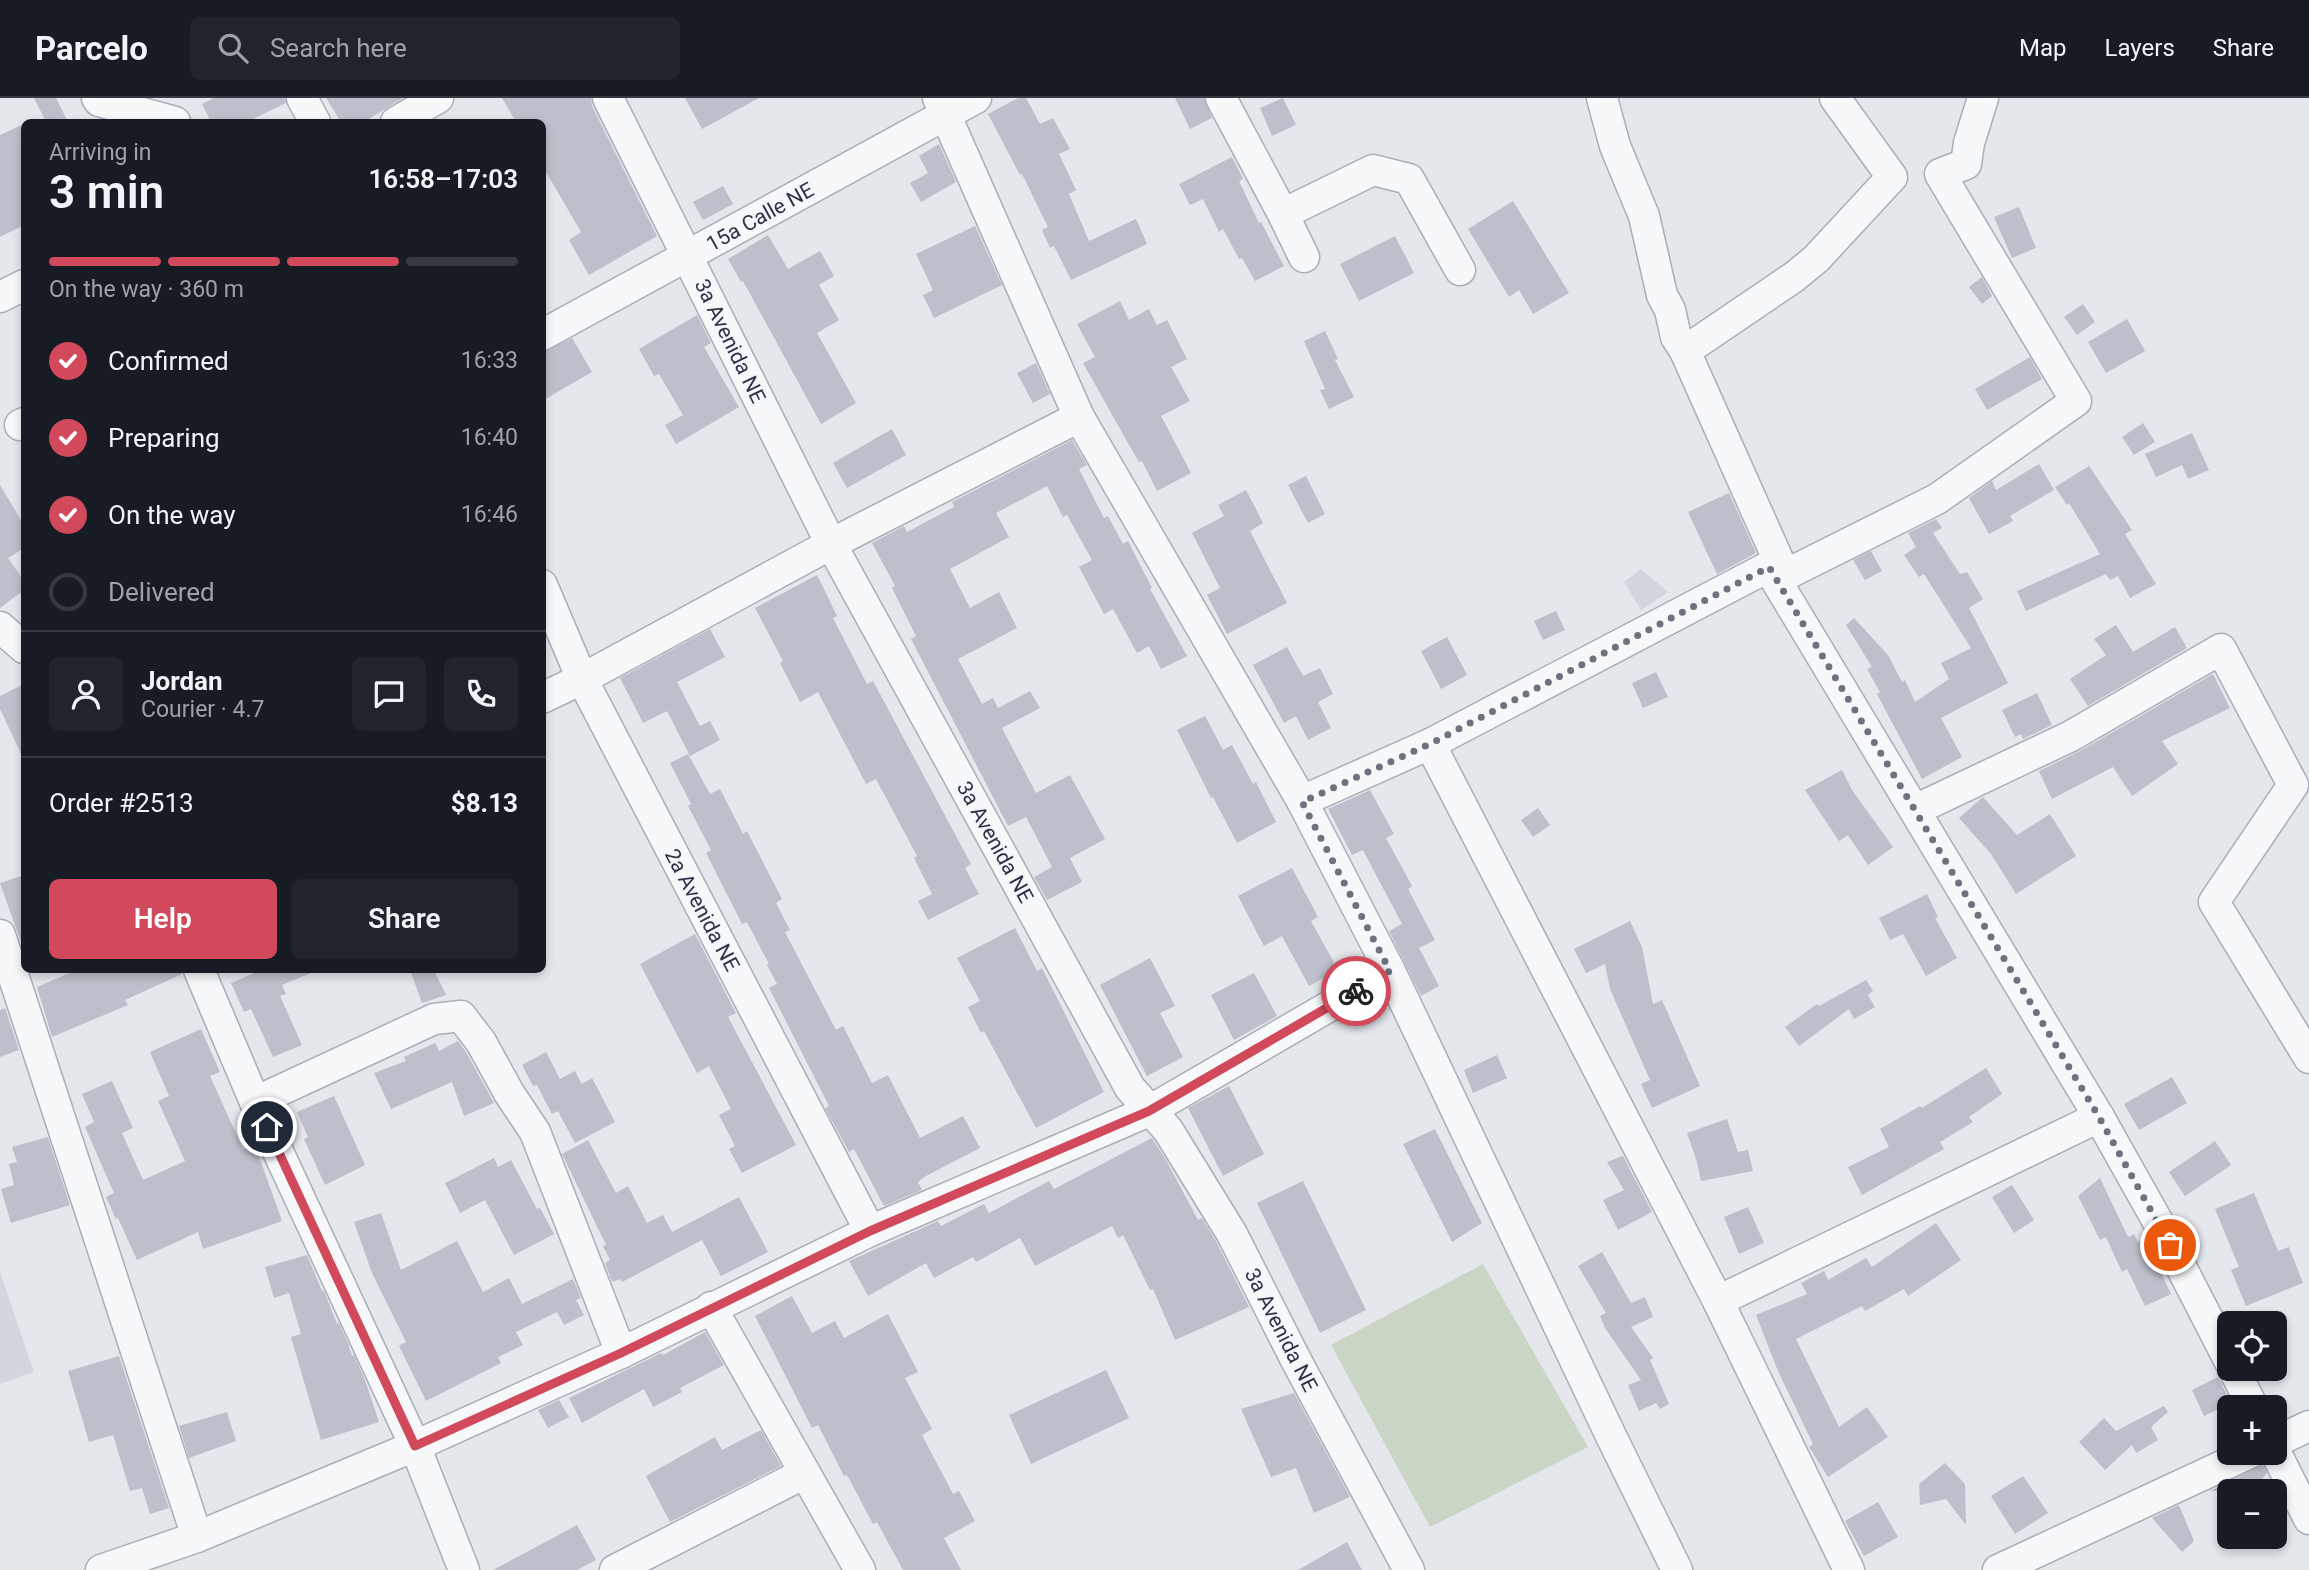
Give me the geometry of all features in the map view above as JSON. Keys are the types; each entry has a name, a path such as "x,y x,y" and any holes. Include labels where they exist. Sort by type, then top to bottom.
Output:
{"street":[{"path":"97,98 99,101 164,119"},
{"path":"302,98 313,119"},
{"path":"401,119 438,98"},
{"name":"3a Avenida NE","path":"608,98 831,544 1130,1088 1168,1130 1232,1234 1297,1362 1409,1570"},
{"name":"15a Calle NE","path":"546,333 688,256 942,107 976,98"},
{"path":"1221,98 1304,257"},
{"path":"1602,98 1615,146 1644,216 1662,295 1670,310 1676,337 1685,351 1777,571 1915,810 2099,1117 2158,1222 2217,1337"},
{"path":"1835,98 1892,177"},
{"path":"1685,351 1816,259 1892,177 1940,174 1966,164 1969,143 1983,98"},
{"path":"942,107 1079,417 1302,802 1390,971 1677,1570"},
{"path":"1283,214 1373,170 1409,179 1460,270"},
{"path":"1302,802 1430,744 1777,571 1937,499 2076,401 1940,174"},
{"path":"0,297 21,286"},
{"path":"546,696 582,680 831,544 1079,417"},
{"name":"2a Avenida NE","path":"546,594 582,680 870,1231"},
{"path":"0,627 21,645"},
{"path":"1915,810 2071,736 2221,649 2293,785 2214,902 2309,1058"},
{"path":"1430,744 1718,1301 1849,1570"},
{"path":"0,935 197,1536"},
{"path":"101,1570 197,1536 415,1446 621,1353 870,1231 1149,1111 1390,971"},
{"path":"201,973 256,1102 415,1446 464,1570"},
{"path":"256,1102 434,1019 461,1016 481,1042 509,1093 535,1132 621,1353"},
{"path":"1718,1301 2099,1117"},
{"path":"711,1307 860,1570"},
{"path":"2287,1436 2309,1426"},
{"path":"1998,1570 2224,1465"},
{"path":"2282,1465 2309,1519"},
{"path":"615,1570 805,1473"}],"shaded area":[{"path":"1641,569 1668,592 1641,610 1624,582"},
{"path":"0,1272 34,1372 0,1384"}],"green space":[{"path":"1483,1264 1588,1447 1430,1527 1331,1345"}],"building":[{"path":"34,98 56,98 66,119 44,119"},
{"path":"214,98 285,98 286,103 253,119 210,119 202,104"},
{"path":"326,98 403,98 369,119 339,119"},
{"path":"502,98 591,98 592,106 657,236 589,275 569,240 581,232 546,172 546,119 514,119"},
{"path":"685,98 759,98 702,129"},
{"path":"1018,98 1026,98 1040,124 1053,118 1070,149 1059,154 1076,190 1069,194 1089,241 1136,219 1147,244 1071,280 1054,246 1050,248 1042,230 1048,227 988,114"},
{"path":"1175,98 1204,98 1212,118 1190,129"},
{"path":"1283,98 1296,125 1272,136 1260,108"},
{"path":"21,125 21,226 0,237 0,135"},
{"path":"939,144 956,182 921,202 910,183 928,173 919,156"},
{"path":"1232,157 1243,179 1239,181 1259,223 1261,222 1284,266 1255,281 1223,229 1219,232 1203,199 1190,205 1179,184"},
{"path":"723,186 733,204 703,220 693,202"},
{"path":"1513,201 1569,293 1533,314 1519,290 1509,297 1468,229"},
{"path":"2019,207 2036,248 2012,258 1994,217"},
{"path":"975,226 1002,285 934,318 923,295 933,290 916,254"},
{"path":"768,235 788,269 820,251 834,276 819,285 839,320 817,333 856,403 821,424 743,281 741,282 728,259"},
{"path":"1395,236 1414,273 1359,301 1340,264"},
{"path":"1982,277 1992,296 1982,304 1969,287"},
{"path":"1120,301 1129,320 1149,309 1157,325 1167,320 1187,359 1171,367 1190,401 1161,416 1191,473 1157,491 1083,363 1095,357 1077,324"},
{"path":"2083,304 2095,322 2077,335 2064,317"},
{"path":"697,315 711,343 704,347 739,407 676,444 665,425 683,415 659,374 654,376 639,349"},
{"path":"2127,319 2145,351 2106,373 2088,342"},
{"path":"1325,331 1338,359 1335,360 1354,397 1329,409 1320,390 1325,389 1304,341"},
{"path":"572,338 592,372 546,399 546,351"},
{"path":"2030,357 2042,379 1987,410 1975,389"},
{"path":"1036,363 1050,394 1033,403 1017,373"},
{"path":"2143,423 2155,442 2134,455 2122,437"},
{"path":"892,429 906,455 847,488 833,463"},
{"path":"2192,433 2209,470 2188,479 2182,465 2156,477 2145,454"},
{"path":"1072,440 1087,465 1079,469 1104,518 1108,516 1123,544 1128,541 1152,588 1150,589 1187,656 1161,669 1149,646 1137,653 1113,609 1104,614 1079,567 1092,560 1067,515 1063,517 1047,486 996,513 1009,537 950,569 970,608 999,592 1017,628 958,659 982,704 993,698 998,708 1030,691 1040,708 1002,728 1036,793 1070,775 1105,839 1070,858 1082,882 1047,900 1034,877 1052,867 1026,817 1008,826 911,639 916,636 892,588 895,586 872,543 904,526 907,532 954,507 952,502"},
{"path":"2039,464 2054,490 2010,516 2013,521 1989,534 1969,498 1992,481 1996,490"},
{"path":"2089,466 2132,530 2125,534 2156,584 2130,598 2118,576 2110,580 2106,574 2026,611 2017,591 2100,554 2069,503 2067,505 2055,487"},
{"path":"1306,476 1325,514 1308,523 1288,485"},
{"path":"0,485 21,520 21,550 8,558 21,577 21,592 0,608"},
{"path":"1246,490 1263,523 1250,531 1287,603 1227,634 1207,595 1220,588 1192,533 1224,516 1218,505"},
{"path":"1729,493 1756,553 1717,574 1688,512"},
{"path":"1936,519 1942,528 1933,533 1960,574 1967,572 1983,599 1969,608 2008,683 1941,718 1962,757 1922,779 1877,694 1880,692 1867,669 1872,667 1846,625 1854,618 1888,655 1902,682 1905,680 1915,702 1949,679 1941,663 1971,648 1924,574 1919,577 1904,555 1916,547 1908,533"},
{"path":"1871,551 1882,571 1865,580 1853,560"},
{"path":"817,575 837,616 833,618 867,684 873,681 971,864 965,868 979,894 928,920 918,901 932,894 914,858 917,856 876,779 866,784 818,692 800,702 780,663 783,661 755,608"},
{"path":"1556,611 1565,630 1543,640 1534,621"},
{"path":"2116,625 2133,652 2175,627 2187,648 2088,706 2070,679 2106,655 2094,639"},
{"path":"710,629 725,657 677,682 700,726 710,721 720,740 690,756 667,711 643,723 620,678"},
{"path":"1447,637 1467,675 1441,689 1421,651"},
{"path":"1287,647 1303,676 1320,668 1333,694 1318,702 1331,728 1308,740 1296,716 1284,723 1253,665"},
{"path":"1656,672 1668,697 1643,708 1632,683"},
{"path":"2213,674 2230,708 2162,741 2178,764 2132,796 2113,767 2052,799 2039,771 2080,751"},
{"path":"21,686 21,754 0,709 0,696"},
{"path":"2037,693 2052,725 2023,739 2021,734 2015,737 2002,710"},
{"path":"1205,716 1223,750 1232,745 1253,784 1256,782 1276,822 1237,843 1177,730"},
{"path":"688,754 710,794 720,789 743,834 747,831 782,899 776,903 790,930 785,932 836,1030 843,1026 872,1083 888,1075 920,1138 963,1116 980,1148 926,1176 918,1182 922,1190 884,1206 854,1149 849,1152 825,1108 829,1106 769,988 777,984 767,965 769,964 747,922 742,924 706,853 711,850 670,763"},
{"path":"1842,770 1852,790 1893,847 1868,865 1848,835 1839,841 1805,790"},
{"path":"1370,790 1394,834 1386,838 1412,886 1408,889 1435,940 1419,948 1439,986 1421,996 1389,931 1402,924 1363,850 1352,855 1328,809"},
{"path":"1983,797 2017,835 2050,814 2076,856 2016,894 1991,854 1959,818"},
{"path":"1538,808 1550,825 1533,837 1521,820"},
{"path":"1292,868 1318,917 1311,921 1338,970 1309,986 1282,936 1264,946 1238,896"},
{"path":"21,876 21,942 0,883"},
{"path":"1927,894 1938,917 1935,918 1957,958 1926,976 1903,934 1890,940 1879,918"},
{"path":"1630,921 1642,947 1653,1004 1662,1000 1700,1086 1652,1108 1641,1084 1650,1080 1610,989 1605,964 1586,973 1574,949"},
{"path":"1015,928 1037,971 1042,968 1104,1092 1036,1128 984,1031 981,1033 968,1007 980,1001 957,958"},
{"path":"695,934 736,1013 728,1017 796,1145 742,1173 729,1149 735,1146 719,1115 731,1109 709,1066 697,1073 640,964"},
{"path":"1150,958 1175,1006 1160,1013 1183,1057 1147,1076 1100,985"},
{"path":"70,973 182,973 125,1000 128,1005 52,1037 37,987"},
{"path":"254,973 311,973 282,985 286,994 280,996 302,1045 273,1057 251,1009 244,1012 231,983"},
{"path":"411,973 435,973 446,995 422,1003"},
{"path":"1254,973 1277,1016 1234,1040 1211,995"},
{"path":"1866,980 1873,991 1868,995 1875,1007 1854,1019 1849,1009 1799,1046 1785,1027 1817,1004 1819,1006"},
{"path":"5,1008 19,1050 0,1057 0,1010"},
{"path":"201,1029 220,1072 210,1076 243,1149 255,1145 282,1221 203,1249 198,1232 137,1260 106,1197 114,1193 85,1127 94,1122 82,1094 112,1081 133,1128 122,1133 143,1180 185,1161 158,1101 169,1096 150,1052"},
{"path":"458,1041 494,1103 464,1116 452,1082 391,1109 374,1073 406,1061 404,1057 435,1043 439,1051"},
{"path":"546,1052 560,1079 575,1071 582,1084 592,1078 615,1122 575,1143 558,1111 552,1114 537,1085 533,1086 522,1065"},
{"path":"1497,1055 1507,1078 1473,1093 1464,1070"},
{"path":"1986,1068 2002,1094 1969,1117 1973,1122 1940,1142 1944,1149 1862,1195 1848,1167 1889,1147 1880,1129 1920,1106 1922,1108"},
{"path":"2172,1077 2187,1103 2139,1130 2124,1104"},
{"path":"1229,1086 1264,1154 1223,1176 1188,1108"},
{"path":"334,1096 365,1165 325,1185 304,1139 308,1137 297,1112"},
{"path":"1727,1119 1738,1152 1748,1150 1753,1171 1701,1181 1687,1133"},
{"path":"1435,1129 1482,1223 1452,1242 1403,1144"},
{"path":"48,1137 70,1205 11,1223 1,1189 14,1185 9,1164 17,1162 12,1147"},
{"path":"1152,1138 1198,1220 1202,1218 1217,1243 1249,1307 1175,1340 1153,1289 1150,1290 1123,1235 1118,1238 1112,1226 1035,1266 1020,1238 976,1262 973,1257 934,1278 926,1263 868,1296 849,1261 938,1221 941,1226 984,1204 989,1213 1049,1181 1054,1189"},
{"path":"588,1140 616,1193 628,1186 647,1223 663,1215 672,1232 739,1197 768,1252 721,1276 702,1240 622,1282 620,1279 612,1282 605,1263 610,1260 603,1246 606,1245 562,1154"},
{"path":"2215,1141 2231,1165 2185,1196 2169,1172"},
{"path":"1623,1156 1652,1212 1618,1230 1603,1200 1624,1190 1607,1162"},
{"path":"494,1158 498,1167 511,1160 537,1209 540,1208 554,1234 514,1255 485,1200 460,1213 445,1183"},
{"path":"2100,1178 2128,1237 2134,1234 2138,1242 2145,1239 2171,1294 2145,1306 2127,1269 2122,1272 2106,1237 2100,1240 2078,1196"},
{"path":"1303,1181 1366,1310 1320,1333 1257,1203"},
{"path":"2012,1185 2034,1220 2014,1233 1992,1197"},
{"path":"2254,1193 2278,1251 2289,1247 2303,1283 2246,1306 2231,1270 2239,1267 2215,1209"},
{"path":"1748,1207 1764,1243 1739,1254 1724,1217"},
{"path":"381,1213 401,1270 457,1241 483,1292 509,1278 522,1304 573,1279 581,1298 576,1300 584,1315 564,1325 557,1312 516,1332 523,1345 498,1357 501,1363 426,1401 399,1346 406,1342 372,1273 354,1222"},
{"path":"1936,1223 1961,1260 1908,1296 1904,1289 1865,1311 1862,1306 1796,1339 1839,1427 1867,1407 1888,1437 1828,1477 1809,1447 1813,1444 1778,1371 1756,1315 1807,1294 1801,1283 1824,1271 1828,1280 1866,1258 1872,1267"},
{"path":"1602,1252 1631,1303 1645,1297 1653,1317 1631,1327 1653,1358 1650,1360 1669,1404 1660,1409 1656,1403 1639,1411 1628,1385 1641,1380 1605,1328 1600,1316 1606,1313 1578,1266"},
{"path":"307,1255 365,1380 379,1422 321,1440 291,1337 301,1334 289,1293 274,1298 265,1267"},
{"path":"792,1296 812,1333 835,1321 844,1338 888,1314 918,1372 905,1378 932,1429 922,1435 953,1494 959,1491 975,1521 944,1538 961,1570 903,1570 877,1522 873,1524 847,1475 844,1476 818,1425 812,1428 755,1316"},
{"path":"705,1332 724,1365 680,1388 682,1392 653,1407 644,1389 582,1423 569,1398 661,1353 663,1355"},
{"path":"119,1356 169,1508 150,1514 142,1488 130,1491 113,1435 89,1442 68,1371"},
{"path":"1106,1370 1129,1418 1031,1464 1009,1415"},
{"path":"2217,1378 2227,1395 2217,1395 2217,1410 2204,1416 2192,1390"},
{"path":"1294,1393 1350,1497 1314,1513 1296,1468 1271,1477 1241,1409"},
{"path":"559,1400 569,1417 548,1428 538,1410"},
{"path":"2164,1406 2168,1412 2151,1427 2158,1440 2136,1453 2132,1445 2105,1470 2079,1442 2104,1418 2116,1431"},
{"path":"227,1412 236,1441 189,1458 179,1426"},
{"path":"761,1430 781,1466 670,1522 646,1476 715,1437 722,1450"},
{"path":"1945,1463 1965,1484 1966,1525 1946,1499 1920,1505 1919,1484"},
{"path":"2263,1465 2267,1473 2262,1479 2234,1479"},
{"path":"2023,1476 2048,1513 2015,1534 1991,1496"},
{"path":"1878,1502 1898,1537 1864,1556 1845,1521"},
{"path":"2179,1505 2194,1541 2182,1552 2152,1518"},
{"path":"577,1525 596,1560 577,1570 493,1570"},
{"path":"1347,1542 1362,1570 1298,1570"}],"way so far":[{"path":"1356,991 1390,971 1302,802 1430,744 1769,567 2099,1117 2170,1245"}],"route":[{"path":"267,1127 415,1446 621,1353 870,1231 1149,1111 1356,991"}]}
